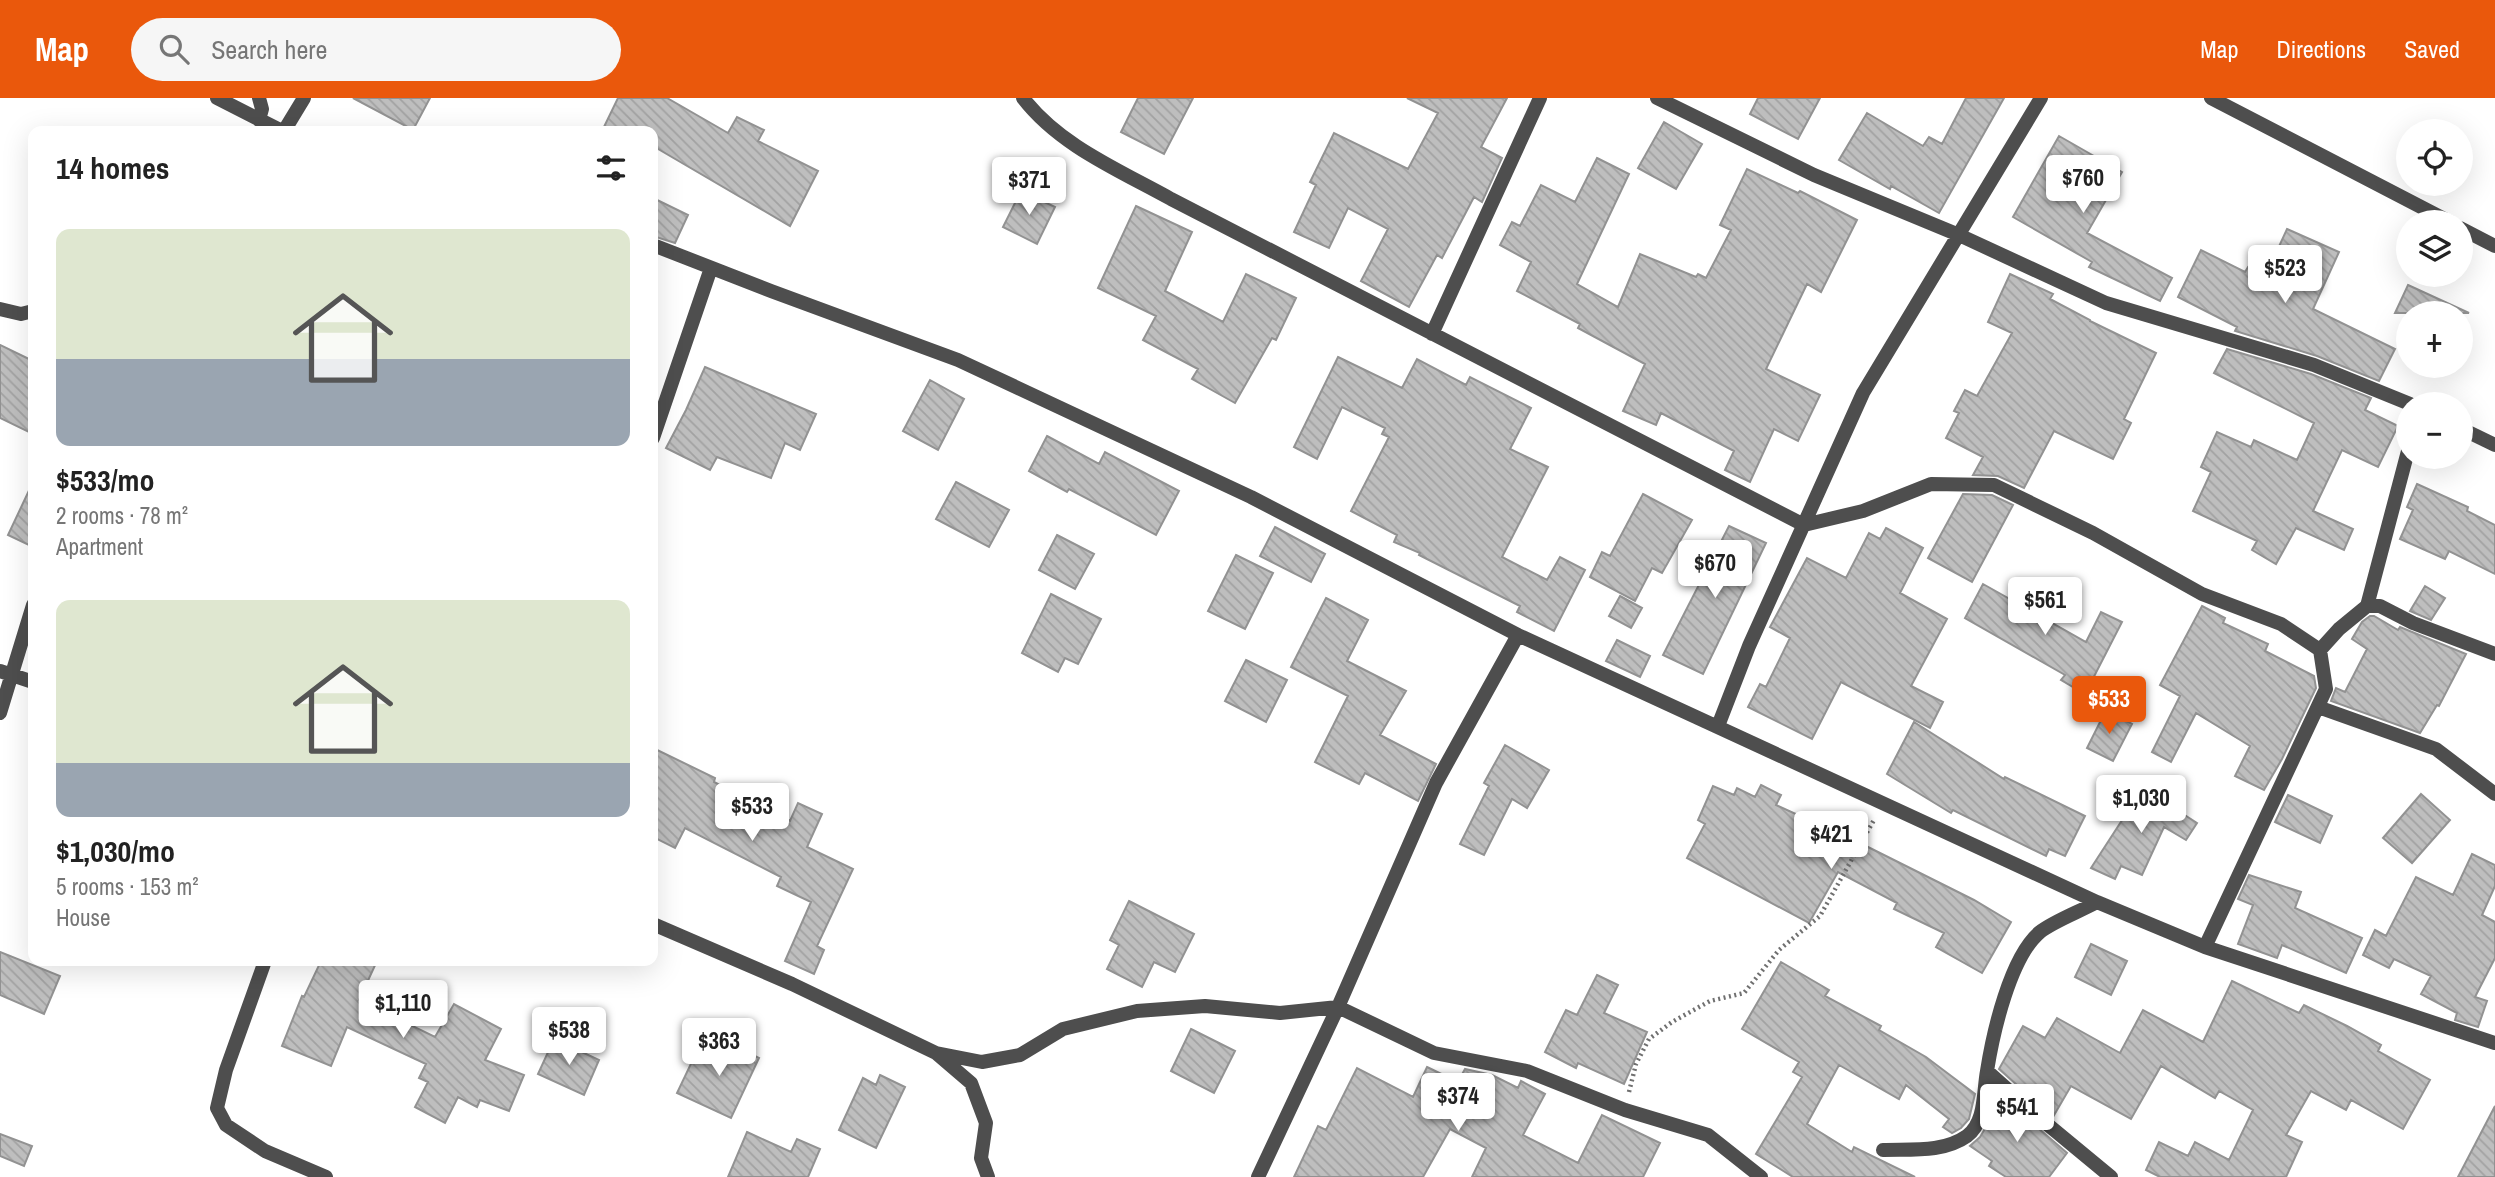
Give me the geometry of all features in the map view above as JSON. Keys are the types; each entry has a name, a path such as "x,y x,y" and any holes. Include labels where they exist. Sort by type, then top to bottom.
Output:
{"street":[{"path":"217,98 272,126"},
{"path":"259,98 262,109 259,120"},
{"path":"286,126 304,98"},
{"path":"1023,98 1038,117 1073,145 1171,199 1804,525 1863,511 1931,484 1994,485 2093,533 2202,594 2281,624 2320,650 2326,689 2205,947"},
{"path":"1432,334 1540,98"},
{"path":"1657,98 1814,175 1959,234 2106,303 2314,365 2396,398"},
{"path":"1718,726 1749,646 1863,393 2041,98"},
{"path":"2211,98 2427,210"},
{"path":"2473,235 2495,246"},
{"path":"658,247 958,360 1251,497 1517,635 2097,902 2205,947 2495,1043"},
{"path":"658,423 711,268"},
{"path":"0,309 21,314 28,312"},
{"path":"2473,434 2495,445"},
{"path":"2320,650 2339,629 2367,606 2403,469"},
{"path":"2367,606 2380,606 2413,623 2495,654"},
{"path":"0,713 6,674 28,618"},
{"path":"1258,1177 1338,1007 1436,783 1517,635"},
{"path":"6,674 28,681"},
{"path":"2318,707 2436,749 2495,794"},
{"path":"1883,1150 1941,1148 1969,1135 1983,1111 1987,1071 2006,992 2020,960 2040,932 2097,902"},
{"path":"658,926 792,984 936,1053 982,1062 1020,1055 1063,1029 1137,1011 1205,1006 1280,1013 1338,1007 1434,1053 1527,1071 1625,1110 1709,1135 1761,1177"},
{"path":"263,966 226,1070 217,1108 226,1125 265,1151 326,1177"},
{"path":"936,1053 971,1083 986,1123 981,1158 988,1177"},
{"path":"1987,1071 2105,1176"}],"path":[{"path":"1625,1110 1636,1064 1649,1039 1672,1022 1710,1001 1744,993 1779,950 1820,916 1883,802"}],"building":[{"path":"353,98 430,98 415,126 406,126"},
{"path":"618,98 667,98 728,133 737,117 764,130 758,141 818,171 790,226 658,149 658,126 604,126"},
{"path":"1138,98 1193,98 1164,154 1121,132"},
{"path":"1407,98 1507,98 1481,147 1502,158 1482,202 1474,197 1442,258 1437,255 1409,307 1361,281 1388,229 1348,208 1329,248 1294,232 1316,185 1310,182 1334,133 1408,169 1438,113"},
{"path":"1758,98 1820,98 1798,139 1750,114"},
{"path":"1966,98 2004,98 1939,213 1839,160 1867,113 1923,146 1929,137 1942,144"},
{"path":"1664,122 1702,144 1676,189 1638,168"},
{"path":"2059,136 2122,172 2087,233 2172,278 2160,301 2089,267 2092,262 2013,217"},
{"path":"1597,158 1629,174 1577,284 1618,307 1640,254 1696,277 1698,274 1706,278 1731,230 1720,225 1747,169 1798,193 1800,191 1857,220 1821,292 1807,284 1766,369 1820,395 1798,441 1774,429 1750,482 1725,470 1734,451 1661,413 1656,425 1623,411 1645,364 1578,328 1580,324 1517,291 1531,262 1500,245 1512,222 1520,226 1541,185 1575,202"},
{"path":"1021,191 1055,207 1037,244 1003,227"},
{"path":"658,200 688,215 675,243 658,238"},
{"path":"1136,206 1192,232 1165,291 1223,322 1246,274 1296,298 1276,340 1272,338 1235,403 1192,379 1198,369 1143,340 1156,316 1098,288"},
{"path":"2287,229 2339,252 2313,309 2395,349 2379,381 2317,356 2235,331 2237,327 2178,297 2201,250 2245,272 2248,267 2265,277"},
{"path":"2010,274 2053,294 2050,299 2090,321 2156,353 2124,419 2131,423 2113,459 2054,431 2024,488 1998,476 1973,475 1983,457 1946,438 1959,413 1954,411 1965,390 1977,396 2012,333 1988,322"},
{"path":"2407,287 2412,287 2443,301 2401,301"},
{"path":"0,345 28,359 28,432 0,418"},
{"path":"2227,349 2311,374 2371,398 2365,410 2396,425 2378,467 2342,450 2313,511 2353,529 2344,550 2296,528 2276,564 2252,550 2257,541 2193,511 2211,472 2201,467 2217,432 2251,447 2254,440 2297,460 2314,423 2214,373"},
{"path":"1338,357 1402,388 1417,359 1466,385 1470,377 1531,408 1510,449 1548,467 1502,557 1547,580 1560,557 1585,570 1554,631 1517,612 1520,606 1394,542 1397,535 1351,511 1389,437 1382,434 1385,428 1342,407 1317,459 1294,447"},
{"path":"705,367 816,414 800,450 785,443 771,478 717,457 710,470 666,448"},
{"path":"930,380 964,399 938,450 903,431"},
{"path":"1047,436 1099,464 1105,452 1179,491 1156,535 1029,471"},
{"path":"956,482 1009,510 989,547 936,519"},
{"path":"2417,484 2468,507 2467,511 2495,525 2495,574 2449,551 2445,559 2400,539 2413,510 2407,507"},
{"path":"28,493 28,545 8,535"},
{"path":"1643,494 1692,520 1662,573 1652,568 1635,601 1590,577 1602,552 1610,556"},
{"path":"1963,494 1992,495 2013,505 1972,582 1928,558"},
{"path":"1729,526 1766,543 1703,674 1663,655"},
{"path":"1275,527 1325,554 1311,582 1260,556"},
{"path":"1886,528 1923,548 1900,593 1947,619 1911,686 1943,702 1930,728 1841,682 1812,739 1748,707 1760,684 1766,687 1790,638 1770,627 1807,558 1846,578 1869,533 1880,539"},
{"path":"1057,535 1094,554 1075,589 1039,570"},
{"path":"1236,555 1273,573 1245,629 1208,611"},
{"path":"1983,584 2086,642 2101,612 2122,622 2085,694 2061,680 2065,675 1965,618"},
{"path":"2425,586 2445,598 2431,620 2410,611"},
{"path":"1051,594 1101,619 1078,664 1065,658 1058,672 1022,653"},
{"path":"1620,596 1642,608 1631,628 1609,616"},
{"path":"1326,598 1368,620 1347,661 1406,691 1380,735 1436,764 1418,801 1365,773 1359,784 1315,762 1348,696 1291,667"},
{"path":"2202,606 2225,618 2223,623 2268,644 2265,651 2314,676 2316,688 2264,790 2235,776 2250,746 2196,713 2171,762 2152,752 2180,696 2160,685"},
{"path":"2370,616 2398,630 2400,627 2466,654 2439,706 2437,705 2420,733 2331,701 2336,688 2345,692 2367,649 2352,639 2362,622"},
{"path":"1617,640 1650,656 1640,677 1606,661"},
{"path":"1246,660 1287,680 1266,722 1225,701"},
{"path":"2106,710 2132,724 2113,761 2087,748"},
{"path":"1914,722 2004,779 2005,777 2085,816 2065,856 2049,849 2046,856 1953,810 1951,813 1887,774"},
{"path":"1505,745 1549,770 1527,808 1512,799 1484,855 1460,844 1489,786 1484,783"},
{"path":"658,750 715,778 714,782 790,821 798,803 822,814 807,847 853,869 817,946 824,950 814,974 785,961 811,902 777,886 781,877 685,828 675,848 658,840"},
{"path":"1761,785 1781,795 1776,805 1868,847 1974,900 2011,922 1982,973 1936,947 1944,933 1894,909 1897,903 1838,872 1809,923 1687,858 1705,824 1698,820 1713,786 1734,795 1737,788 1755,797"},
{"path":"2143,788 2197,823 2186,840 2164,827 2142,875 2121,866 2115,879 2091,868"},
{"path":"2421,794 2450,820 2412,863 2383,838"},
{"path":"2288,795 2332,816 2320,843 2275,822"},
{"path":"2472,854 2495,865 2495,886 2482,915 2495,922 2495,958 2475,997 2487,1001 2478,1027 2455,1020 2457,1013 2421,994 2431,976 2394,959 2389,968 2363,955 2375,930 2386,936 2416,877 2453,895"},
{"path":"2249,875 2301,892 2295,908 2362,938 2346,973 2282,945 2277,958 2238,944 2253,905 2238,899"},
{"path":"1129,901 1194,934 1175,972 1154,962 1142,987 1107,969 1119,945 1110,940"},
{"path":"2091,944 2127,961 2111,995 2075,977"},
{"path":"0,952 28,963 28,966 60,976 44,1014 0,995"},
{"path":"1781,962 1829,990 1825,996 1881,1026 1879,1030 1926,1057 1975,1094 1969,1119 1952,1133 1943,1127 1949,1119 1906,1085 1899,1099 1839,1065 1807,1124 1852,1152 1854,1147 1915,1177 1793,1177 1756,1154 1802,1077 1793,1072 1799,1062 1742,1029"},
{"path":"319,966 375,966 359,1000 435,1037 454,1004 501,1029 485,1060 524,1075 509,1111 480,1100 477,1107 458,1097 445,1123 415,1107 428,1082 419,1078 426,1064 347,1027 331,1066 282,1046 302,996 304,997"},
{"path":"1597,975 1618,985 1604,1013 1647,1032 1624,1084 1578,1063 1576,1068 1545,1052 1566,1010 1577,1015"},
{"path":"2232,981 2299,1013 2304,1005 2347,1026 2381,1045 2378,1051 2430,1080 2403,1129 2351,1100 2346,1110 2311,1091 2286,1135 2302,1142 2286,1177 2160,1177 2146,1170 2159,1142 2188,1156 2195,1142 2229,1160 2253,1110 2219,1091 2215,1098 2161,1066 2131,1119 2071,1086 2053,1117 1999,1069 2023,1026 2045,1038 2057,1018 2120,1053 2143,1010 2203,1042"},
{"path":"1191,1029 1235,1051 1214,1093 1171,1071"},
{"path":"554,1039 599,1060 584,1095 538,1074"},
{"path":"720,1039 759,1058 731,1118 677,1093 697,1051 711,1058"},
{"path":"1427,1067 1458,1082 1465,1069 1492,1075 1518,1088 1521,1081 1545,1094 1523,1135 1578,1163 1602,1115 1660,1143 1643,1177 1472,1177 1486,1148 1450,1129 1423,1177 1294,1177 1318,1126 1326,1130 1357,1068 1413,1097"},
{"path":"880,1075 905,1087 876,1148 839,1130 863,1078 876,1085"},
{"path":"1994,1090 2067,1153 2049,1177 2006,1177 1989,1166 1992,1161 1970,1146 1986,1127"},
{"path":"2495,1106 2495,1177 2458,1177"},
{"path":"747,1132 791,1152 797,1139 820,1149 808,1177 728,1177"},
{"path":"0,1134 32,1146 24,1166 0,1156"}]}
